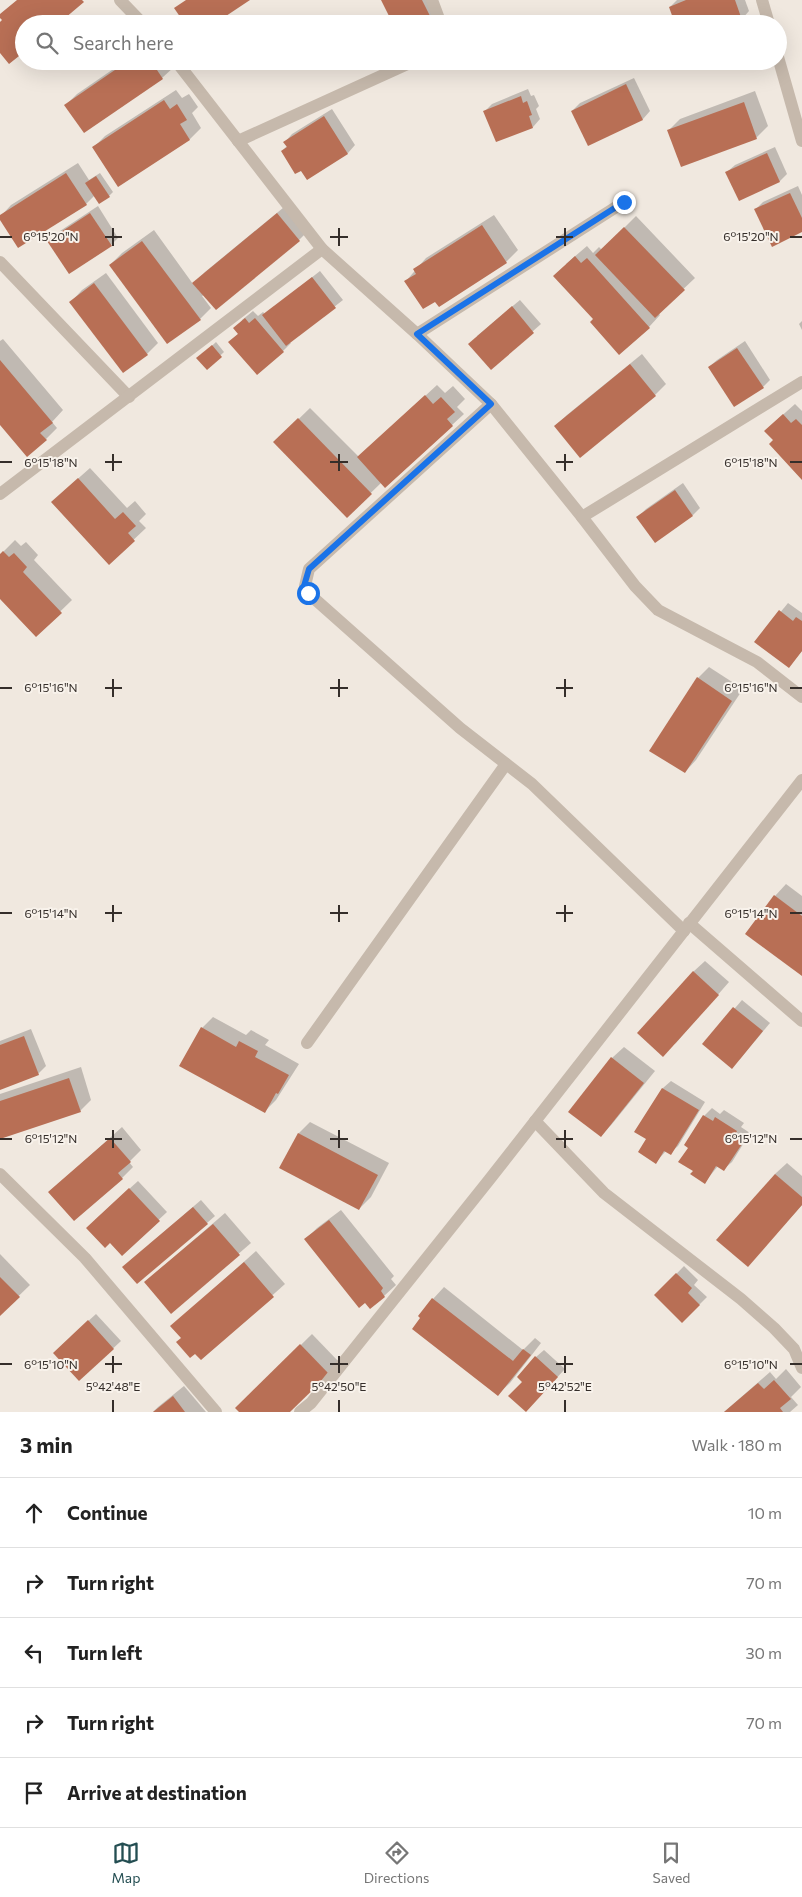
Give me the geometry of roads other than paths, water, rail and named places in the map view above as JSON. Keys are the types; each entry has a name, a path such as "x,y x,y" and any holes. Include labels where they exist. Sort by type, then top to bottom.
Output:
{"street":[{"path":"120,0 134,15"},
{"path":"432,0 438,15"},
{"path":"762,0 766,15"},
{"path":"183,70 322,249 417,334 491,404 635,586 658,610 757,662 802,697"},
{"path":"238,141 394,70"},
{"path":"782,70 802,141"},
{"path":"417,334 624,202"},
{"path":"0,494 322,249"},
{"path":"0,262 129,397"},
{"path":"582,517 802,382"},
{"path":"491,404 309,569 304,586 308,593 460,728 532,784 687,927 802,1021"},
{"path":"307,1043 506,764"},
{"path":"300,1412 317,1395 535,1121 802,780"},
{"path":"535,1121 604,1194 741,1299 774,1328 794,1348 802,1368"},
{"path":"0,1174 85,1258 216,1412"}]}
